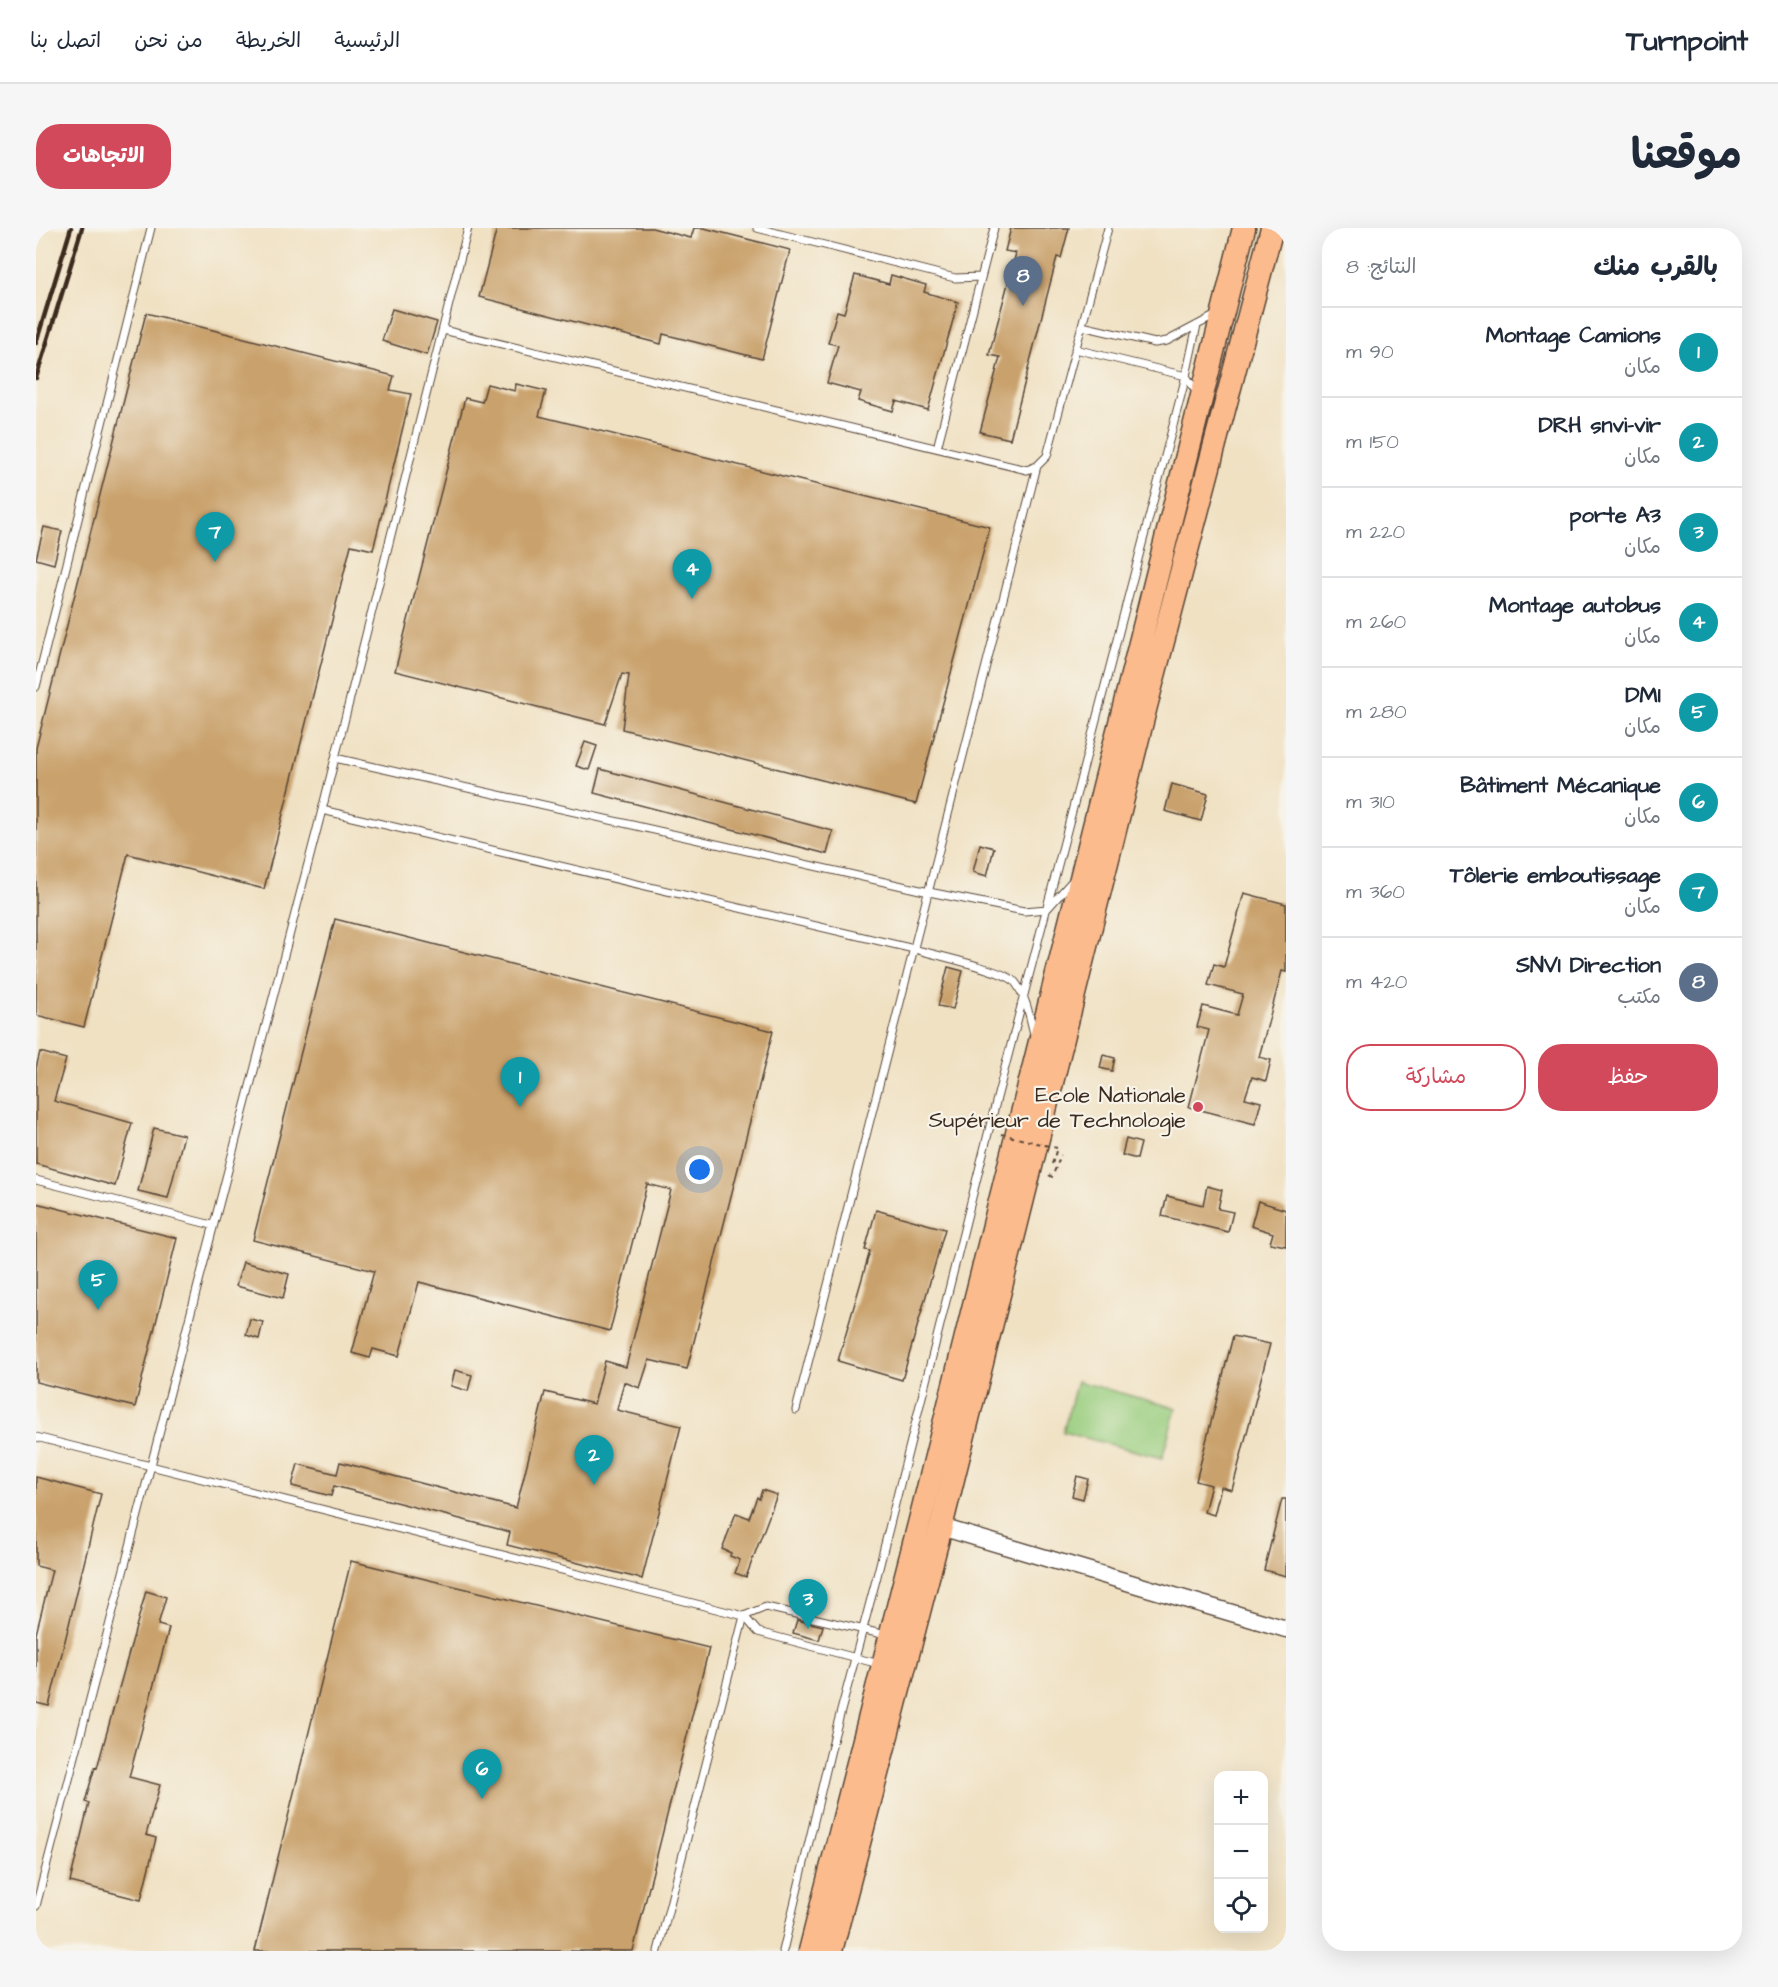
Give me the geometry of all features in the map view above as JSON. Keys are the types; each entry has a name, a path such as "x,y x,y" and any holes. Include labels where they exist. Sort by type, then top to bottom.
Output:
{"highway":[{"path":"810,1951 1244,228"},
{"path":"831,1951 1143,718 1272,228"}],"street":[{"path":"940,1527 1286,1629"}],"lane":[{"path":"36,687 151,228"},
{"path":"36,1906 322,810 468,228"},
{"path":"757,228 955,278 981,278"},
{"path":"937,448 994,228"},
{"path":"443,330 1027,470 1037,466 1047,456 1108,228"},
{"path":"1082,326 1155,343 1167,341 1223,312"},
{"path":"783,1951 834,1737 1186,376 1197,325"},
{"path":"1075,349 1186,376 1201,398"},
{"path":"796,1410 1037,466"},
{"path":"335,758 929,892 1024,911 1047,909 1084,867"},
{"path":"322,810 914,949 994,970 1014,980 1024,998 1037,1052"},
{"path":"36,1180 212,1226"},
{"path":"36,1437 744,1616 758,1632 883,1665"},
{"path":"744,1616 766,1607 890,1636"},
{"path":"658,1951 744,1616"}],"path":[{"path":"1001,1134 1057,1148 1048,1175 1052,1177 1061,1155"}],"green space":[{"path":"1077,1381 1176,1408 1162,1458 1063,1432"}],"building":[{"path":"497,228 652,228 691,238 694,228 704,228 790,250 762,359 663,334 661,344 479,297"},
{"path":"1011,228 1069,228 1061,258 1057,257 1010,439 980,432 1000,357 989,355 1016,253 1005,251"},
{"path":"855,275 889,284 891,275 926,285 924,292 958,302 928,410 896,401 893,411 858,401 861,392 827,383 838,345 828,343 837,311 844,313"},
{"path":"392,309 437,322 427,355 382,341"},
{"path":"146,313 394,376 390,390 411,394 373,550 351,545 264,889 128,854 84,1027 36,1015 36,748"},
{"path":"487,384 515,391 516,384 546,391 539,416 990,527 916,804 622,729 629,675 622,674 605,724 395,671 465,398 482,402"},
{"path":"44,527 62,531 54,564 36,559"},
{"path":"585,742 597,746 589,770 576,766"},
{"path":"600,769 833,831 827,854 594,793"},
{"path":"1172,784 1208,794 1201,821 1165,811"},
{"path":"980,844 994,848 987,876 973,872"},
{"path":"1244,893 1286,904 1286,972 1282,971 1259,1057 1271,1060 1266,1081 1252,1077 1245,1098 1261,1102 1255,1124 1189,1107 1209,1030 1197,1027 1203,1006 1237,1015 1243,994 1208,985 1214,964 1224,967"},
{"path":"335,919 773,1031 687,1369 649,1360 640,1388 624,1382 617,1410 681,1426 642,1579 507,1545 510,1532 334,1486 331,1496 292,1486 298,1464 337,1474 340,1462 516,1508 545,1392 594,1404 605,1361 626,1367 671,1190 647,1184 610,1331 419,1282 399,1356 373,1349 370,1358 352,1353 374,1271 253,1240"},
{"path":"948,967 963,971 953,1009 938,1006"},
{"path":"40,1052 66,1059 54,1101 132,1123 115,1186 36,1164 36,1068"},
{"path":"1103,1055 1115,1058 1112,1071 1100,1068"},
{"path":"154,1128 184,1135 168,1198 138,1191"},
{"path":"1126,1139 1141,1143 1137,1159 1122,1155"},
{"path":"1207,1186 1222,1190 1218,1209 1233,1212 1228,1232 1162,1216 1167,1196 1203,1205"},
{"path":"1258,1201 1286,1210 1286,1246 1270,1243 1273,1233 1251,1226"},
{"path":"36,1203 177,1238 135,1407 36,1382"},
{"path":"876,1210 945,1229 902,1380 838,1361 870,1251 865,1250"},
{"path":"243,1262 289,1274 283,1298 236,1286"},
{"path":"250,1319 263,1322 259,1339 246,1335"},
{"path":"1233,1336 1270,1344 1232,1490 1221,1487 1214,1515 1204,1512 1211,1485 1196,1481"},
{"path":"455,1370 472,1375 468,1391 451,1386"},
{"path":"1077,1476 1088,1479 1083,1499 1072,1496"},
{"path":"36,1477 101,1494 49,1706 36,1703 36,1634 52,1570 36,1566"},
{"path":"762,1490 777,1495 746,1577 735,1573 740,1560 730,1556 731,1553 722,1549 736,1513 749,1518"},
{"path":"1282,1499 1286,1499 1286,1576 1264,1570"},
{"path":"351,1561 709,1648 633,1951 255,1951"},
{"path":"146,1591 166,1597 158,1625 169,1628 129,1777 160,1785 146,1835 156,1838 141,1900 70,1882 89,1803 85,1802 95,1767 97,1768"},
{"path":"797,1620 823,1626 819,1640 793,1633"}],"railway":[{"path":"36,343 71,228"},
{"path":"36,378 82,228"}],"place":[{"name":"SNVI Direction","path":"1023,306"},
{"name":"Tôlerie emboutissage","path":"215,562"},
{"name":"Montage autobus","path":"692,599"},
{"name":"Montage Camions","path":"520,1107"},
{"name":"Ecole Nationale Supérieur de Technologie","path":"1198,1107"},
{"name":"DMI","path":"98,1310"},
{"name":"DRH snvi-vir","path":"594,1485"},
{"name":"porte A3","path":"808,1629"},
{"name":"Bâtiment Mécanique","path":"482,1799"}]}
